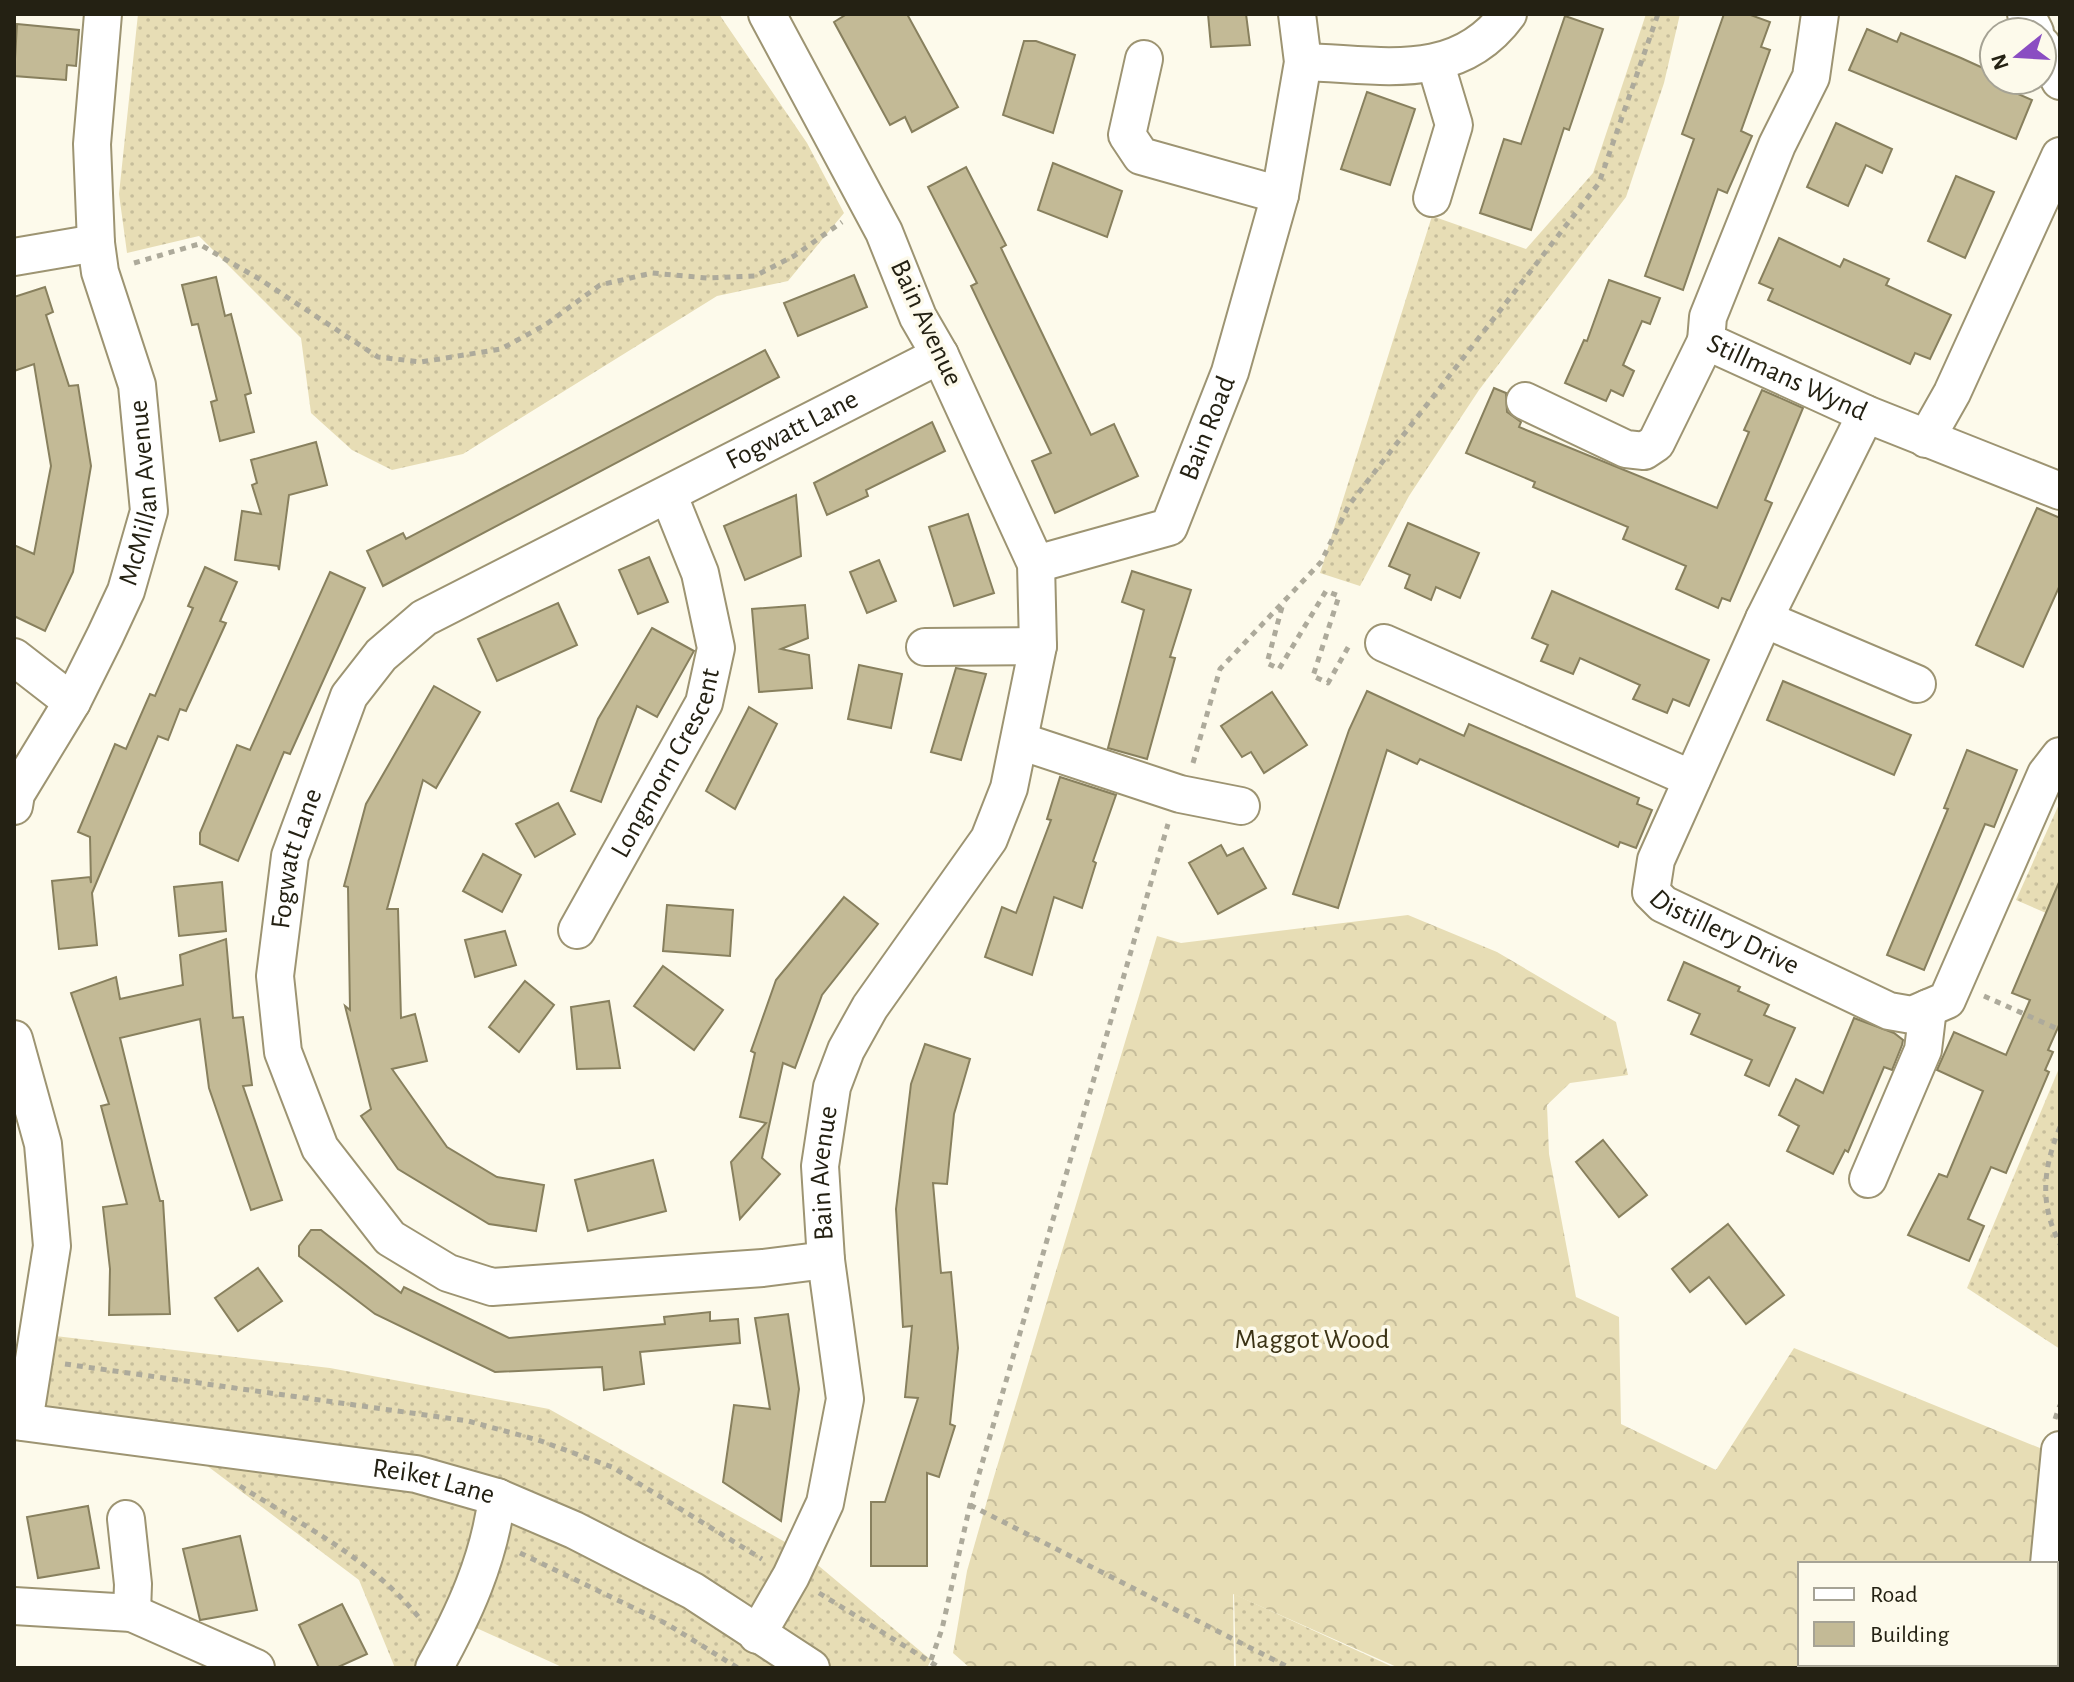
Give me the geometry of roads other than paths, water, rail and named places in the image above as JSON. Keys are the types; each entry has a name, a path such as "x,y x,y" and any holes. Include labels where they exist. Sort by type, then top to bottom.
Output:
{"street":[{"name":"McMillan Avenue","path":"14,806 16,794 72,702 126,591 149,511 137,385 98,257 92,144 103,14"},
{"name":"Bain Avenue","path":"757,1635 791,1576 825,1503 845,1399 826,1260 820,1166 832,1087 846,1050 870,1007 989,839 1009,788 1038,646 1036,564 940,355 918,317 871,205 767,14"},
{"name":"Bain Road","path":"1036,564 1169,527 1230,372 1280,195 1303,62 1297,14"},
{"path":"1303,62 1436,65 1493,35 1508,14"},
{"name":"Stillmans Wynd","path":"1820,14 1811,77 1777,145 1708,317 1706,341 1866,414 2060,491"},
{"path":"1144,59 1127,135 1141,156 1280,195"},
{"path":"1432,198 1454,125 1436,65"},
{"path":"1926,439 1952,393 2060,156"},
{"path":"14,257 98,257"},
{"path":"1525,401 1626,449 1644,451 1656,443 1706,341"},
{"name":"Fogwatt Lane","path":"826,1260 492,1287 448,1273 390,1238 320,1148 283,1052 275,976 290,856 349,696 381,655 424,618 669,496 940,355"},
{"name":"Distillery Drive","path":"1866,414 1764,619 1692,779 1656,860 1651,892 1663,904 1889,1011 1912,1015 1928,1008"},
{"name":"Longmorn Crescent","path":"577,930 704,703 716,648 700,573 669,496"},
{"path":"1764,619 1917,684"},
{"path":"1370,638 1692,779"},
{"path":"925,647 1038,646"},
{"path":"14,657 72,702"},
{"path":"1020,741 1180,794 1241,806"},
{"path":"1868,1179 1923,1050 1928,1008 1947,1000 2046,774 2060,756"},
{"path":"14,1039 19,1078 43,1144 52,1246 19,1421"},
{"name":"Reiket Lane","path":"19,1421 416,1474 497,1497 574,1530 679,1584 811,1668"},
{"path":"2049,1562 2060,1450"},
{"path":"434,1668 460,1621 492,1539 497,1497"},
{"path":"126,1519 133,1584 132,1613"},
{"path":"14,1606 132,1613 183,1654 256,1668"}],"park label":[{"name":"Maggot Wood","path":"1312,1340"}]}
